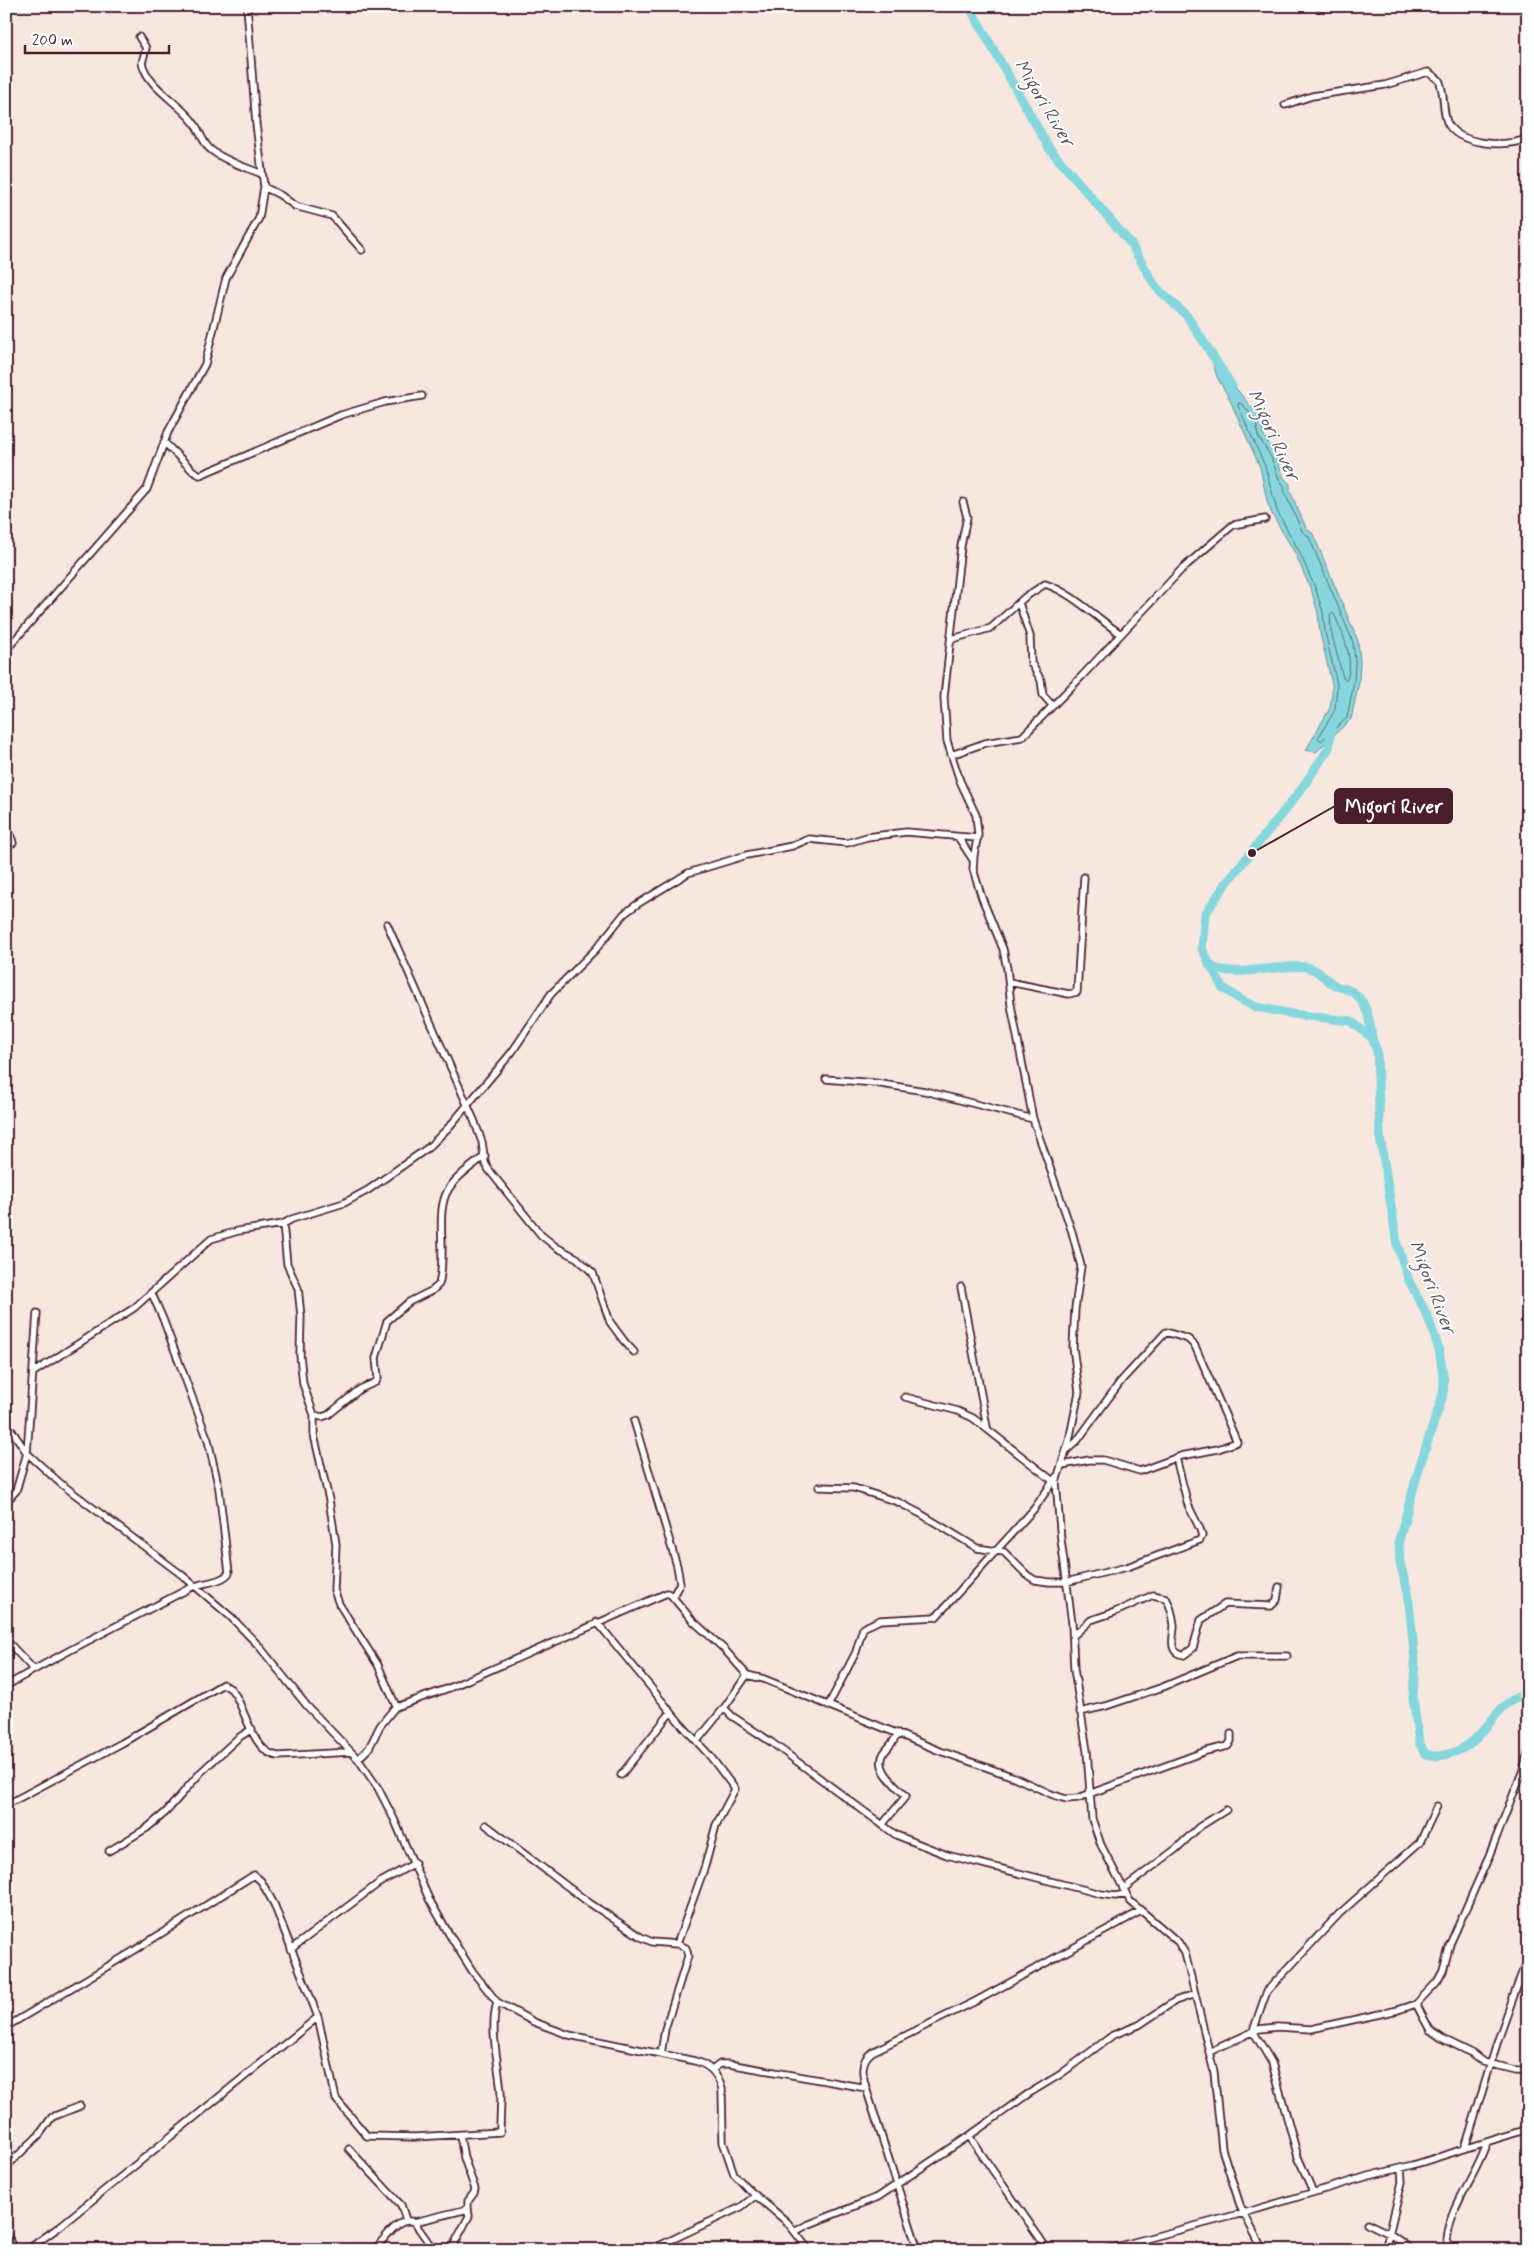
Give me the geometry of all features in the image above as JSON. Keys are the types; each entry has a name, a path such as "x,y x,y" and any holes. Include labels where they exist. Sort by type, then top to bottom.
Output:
{"street":[{"path":"6,650 143,494 152,479 164,442 204,364 224,285 230,269 259,218 264,186 256,124 247,6"},
{"path":"139,37 146,48 142,63 144,70 194,123 208,148 262,174"},
{"path":"1285,105 1312,96 1385,85 1428,72 1439,80 1442,86 1448,122 1457,134 1480,142 1512,144 1528,138"},
{"path":"264,186 295,206 332,216 362,250"},
{"path":"164,442 192,471 200,475 330,419 385,402 422,396"},
{"path":"963,502 967,517 961,546 944,698 947,741 950,755 976,815 978,838 973,860"},
{"path":"950,755 985,743 1022,737 1031,730 1052,705 1082,676 1181,570 1233,525 1265,519"},
{"path":"952,639 991,628 1038,587 1048,585 1088,608 1099,620 1121,634"},
{"path":"1019,603 1030,636 1031,663 1041,680 1043,696 1052,705"},
{"path":"34,1372 109,1326 152,1294 211,1239 238,1231 283,1224 292,1219 339,1205 368,1190 434,1143 517,1046 551,994 596,949 624,914 636,904 688,873 748,855 792,846 809,839 847,843 867,837 906,832 978,838"},
{"path":"6,833 11,836 13,843"},
{"path":"958,837 973,860 982,898 1003,949 1011,1005 1034,1119 1076,1245 1081,1266 1075,1309 1073,1347 1078,1392 1067,1451 1056,1482 1073,1636 1074,1669 1087,1752 1093,1822 1097,1837 1125,1892 1140,1912 1181,1947 1191,1972 1216,2083 1218,2131 1222,2149 1244,2213 1263,2250"},
{"path":"1009,982 1069,994 1077,993 1080,979 1084,877"},
{"path":"387,924 481,1138 488,1170 541,1235 556,1247 577,1258 593,1273 610,1322 634,1352"},
{"path":"826,1079 875,1083 925,1091 1034,1119"},
{"path":"314,1415 322,1417 328,1415 360,1388 372,1386 376,1382 378,1378 376,1358 387,1321 409,1302 433,1290 439,1284 442,1253 441,1214 446,1192 455,1180 485,1156"},
{"path":"283,1224 287,1264 296,1280 299,1292 302,1343 300,1356 303,1384 314,1415 314,1435 329,1500 336,1544 333,1579 335,1597 369,1648 396,1707"},
{"path":"961,1287 987,1428"},
{"path":"6,1686 195,1585 224,1577 230,1573 219,1489 208,1440 152,1294"},
{"path":"6,1502 16,1491 27,1453 37,1312"},
{"path":"1062,1465 1089,1460 1103,1460 1137,1471 1176,1458 1218,1449 1237,1442 1195,1346 1188,1339 1168,1332 1126,1374 1077,1441 1067,1451"},
{"path":"905,1397 958,1411 987,1428 1053,1481"},
{"path":"634,1421 677,1566 680,1583 673,1596"},
{"path":"6,1422 27,1453 60,1483 195,1585 252,1639 306,1706 358,1759 378,1788 415,1863 429,1898 461,1954 497,2002 524,2018 557,2031 701,2063 712,2070 720,2082 722,2090 723,2142 734,2174 755,2196 796,2231 809,2250"},
{"path":"819,1487 854,1488 875,1494 912,1509 981,1549 1004,1552 1022,1571 1035,1580 1066,1582 1138,1564 1200,1540 1202,1536 1200,1529 1188,1505 1176,1458"},
{"path":"828,1706 856,1652 864,1627 874,1621 884,1619 936,1617 1031,1512 1059,1474"},
{"path":"1073,1636 1091,1620 1115,1612 1153,1595 1160,1595 1165,1596 1168,1602 1174,1626 1172,1635 1174,1650 1179,1655 1184,1655 1193,1648 1199,1623 1205,1616 1228,1603 1271,1606 1277,1600 1280,1587"},
{"path":"358,1759 369,1748 380,1726 396,1707 449,1688 597,1622 669,1593 687,1615 747,1675 764,1679 940,1751 1014,1777 1060,1798 1073,1798 1090,1794 1206,1752 1228,1746 1231,1741 1231,1734"},
{"path":"597,1622 735,1789 716,1825 677,1944"},
{"path":"6,1640 34,1670"},
{"path":"1080,1712 1106,1706 1163,1687 1236,1656 1288,1656"},
{"path":"696,1741 724,1708 747,1675"},
{"path":"6,1805 128,1740 220,1684 225,1684 233,1692 261,1748 271,1755 351,1752"},
{"path":"724,1708 732,1716 771,1742 903,1839 947,1855 1107,1895 1125,1892 1199,1827 1226,1810"},
{"path":"621,1776 671,1712"},
{"path":"109,1852 147,1828 166,1812 201,1772 238,1738 252,1729"},
{"path":"882,1825 906,1796 884,1772 881,1762 883,1755 898,1733"},
{"path":"1209,2052 1253,2031 1268,2027 1311,2029 1398,2010 1416,2004 1437,1982 1442,1971 1450,1944 1487,1861 1521,1776 1528,1753"},
{"path":"1313,2192 1298,2157 1272,2063 1253,2031 1267,1991 1334,1919 1420,1842 1437,1806"},
{"path":"486,1825 592,1905 640,1937 652,1942 677,1944 686,1948 688,1954 665,2029 661,2054"},
{"path":"291,1948 379,1883 415,1863"},
{"path":"6,2027 123,1958 254,1875 261,1880 274,1904 318,2017 324,2036 336,2098 367,2136 415,2137 500,2132 501,2092 497,2065 495,2016 497,2002"},
{"path":"918,2250 866,2088 863,2066 866,2058 872,2052 976,2001 1140,1912"},
{"path":"1465,2148 1528,1956"},
{"path":"796,2231 806,2224 864,2203 969,2136 1028,2094 1070,2068 1113,2035 1139,2025 1176,2001 1195,1994"},
{"path":"1416,2004 1430,2030 1483,2062 1516,2070 1528,2070"},
{"path":"27,2250 59,2227 318,2017"},
{"path":"712,2070 720,2064 729,2064 866,2088"},
{"path":"6,2168 39,2136 52,2117 80,2106"},
{"path":"1104,2250 1244,2213 1528,2129"},
{"path":"450,2250 469,2216 468,2200 473,2195 475,2189 464,2158 460,2135"},
{"path":"969,2136 1048,2250"},
{"path":"1447,2250 1452,2214 1474,2175 1487,2142"},
{"path":"349,2149 401,2206 406,2220"},
{"path":"1385,2250 1402,2182 1401,2168"},
{"path":"650,2250 741,2207 755,2196"},
{"path":"374,2250 398,2224 406,2220 414,2222 468,2209"},
{"path":"414,2222 434,2250"},
{"path":"1367,2223 1390,2234 1412,2250"},
{"path":"6,2234 16,2250"}],"water":[{"path":"1211,358 1261,419 1263,434 1275,455 1284,478 1290,484 1290,491 1306,528 1313,534 1358,641 1360,661 1359,682 1351,719 1316,752 1306,750 1330,708 1332,694 1332,684 1320,633 1318,613 1312,592 1295,553 1272,514 1267,501 1260,467 1229,398 1217,377"}],"waterway":[{"name":"Migori River","path":"969,6 1049,148 1131,244 1156,287 1187,316 1232,386"},
{"name":"Migori River","path":"1331,729 1329,748 1300,791 1225,885 1205,914 1202,949 1222,987 1239,999 1256,1007 1292,1014 1351,1021 1372,1038 1377,1051 1380,1136 1397,1244 1409,1281 1428,1317 1439,1350 1444,1381 1443,1395 1420,1465 1399,1540 1400,1563 1408,1592 1415,1661 1413,1698 1419,1742 1425,1754 1432,1756 1442,1755 1452,1753 1464,1747 1483,1731 1506,1704 1528,1694"},
{"path":"1209,965 1230,971 1296,966 1311,968 1336,986 1351,991 1361,1000 1369,1018 1372,1038"}],"place":[{"name":"Migori River","path":"1252,853"}]}
